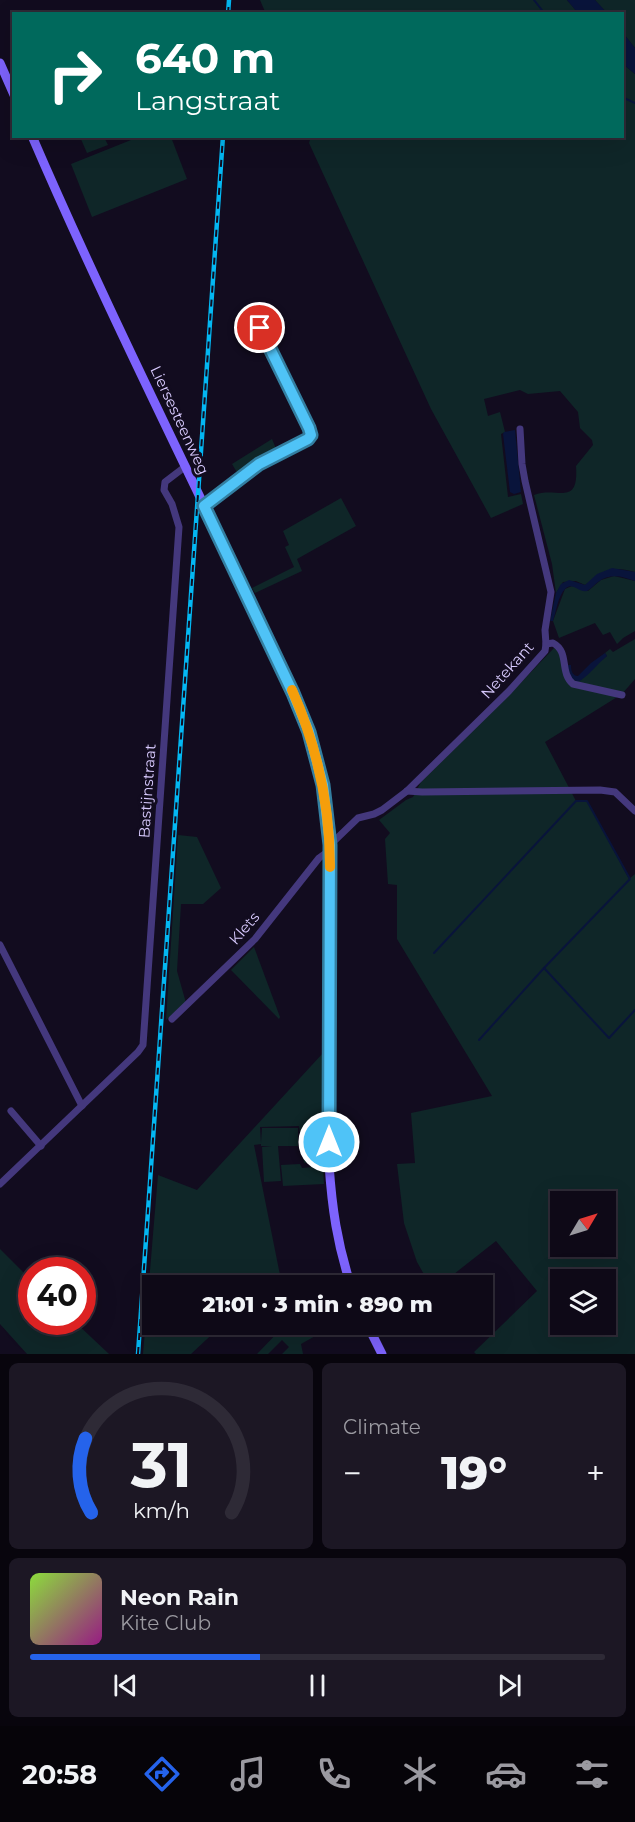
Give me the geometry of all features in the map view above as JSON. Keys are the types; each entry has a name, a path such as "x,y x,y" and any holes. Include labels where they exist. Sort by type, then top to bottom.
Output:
{"street":[{"path":"0,63 12,90"},
{"name":"Liersesteenweg","path":"33,138 76,238 186,466 293,693 309,732 323,785 330,847 329,1164 332,1208 348,1275"},
{"path":"204,506 259,464 308,439 311,435 260,328"},
{"name":"Netekant","path":"330,847 358,818 382,810 407,791 509,691 545,651 545,630 551,592 526,488 520,429"},
{"name":"Bastijnstraat","path":"0,1184 143,1045 179,528 172,504 164,490 165,482 186,466"},
{"path":"546,644 553,643 558,646 565,659 564,669 567,679 573,684 622,695"},
{"path":"407,791 600,789 615,792 635,811"},
{"name":"Klets","path":"172,1019 255,939 330,847"},
{"path":"0,945 82,1106"},
{"path":"11,1112 40,1146"},
{"path":"372,1335 382,1354"}],"green space":[{"path":"260,0 567,0 577,12 265,12"},
{"path":"595,0 635,0 635,48 624,34 624,12 606,12"},
{"path":"624,65 635,74 635,572 619,569 608,570 585,585 576,581 563,582 556,593 552,564 534,495 570,491 576,479 576,466 593,445 592,440 580,428 578,412 560,391 528,394 520,390 484,399 488,416 500,412 505,432 501,434 508,497 521,494 523,504 491,518 431,409 309,143 310,138 624,138"},
{"path":"80,138 104,138 108,145 87,153"},
{"path":"136,138 171,138 187,179 92,217 71,164"},
{"path":"272,439 277,451 238,474 232,464"},
{"path":"341,498 356,526 297,559 302,571 255,593 252,588 294,567 285,547 289,545 283,531"},
{"path":"614,576 635,581 635,631 617,644 610,632 603,635 595,623 559,638 553,621 565,589 572,586 588,591 601,580"},
{"path":"635,639 635,679 622,694 545,742 576,801 587,801 629,879 635,874 635,1354 476,1354 474,1352 537,1291 496,1241 453,1275 424,1275 417,1262 404,1223 397,1164 415,1163 411,1113 492,1096 397,939 397,885 388,884 385,839 390,833 379,820 413,797 421,782 554,648 558,650 575,681 607,656 605,653 610,649 613,652"},
{"path":"178,835 197,837 221,888 203,904 181,904 177,971 186,1003 166,1020"},
{"path":"254,947 280,1017 279,1019 231,970"},
{"path":"323,1053 324,1161 304,1163 299,1126 260,1127 261,1143 262,1128 298,1128 298,1146 278,1146 281,1181 264,1182 262,1147 272,1146 254,1145 280,1275 150,1275 158,1175 197,1190"},
{"path":"300,1164 302,1168 323,1166 324,1184 283,1186 281,1165"},
{"path":"0,1249 18,1267 18,1335 89,1335 109,1354 27,1354 0,1324"},
{"path":"145,1335 211,1335 191,1354 143,1354"},
{"path":"275,1335 317,1335 301,1344 303,1354 282,1354 289,1347 282,1340 268,1354 257,1354"}],"water":[{"path":"567,0 595,0 606,12 577,12"},
{"path":"624,34 635,48 635,74 624,65"},
{"path":"515,430 521,492 514,494 510,492 503,434"},
{"path":"612,568 635,572 635,581 612,576 603,579 587,591 570,586 561,596 553,621 550,621 556,593 561,584 569,580 585,585 597,574"},
{"path":"605,653 607,656 578,682 571,678 567,665 571,665 573,674 578,676"}],"waterway":[{"path":"534,0 543,12"},
{"path":"624,98 635,103"},
{"path":"434,953 576,801 587,801 630,879 544,968 479,1040"},
{"path":"544,968 609,1038 635,1010"}],"railway":[{"path":"228,12 229,0"},
{"path":"138,1354 223,138"}],"slow traffic":[{"path":"292,690 309,732 323,785 330,845 330,867"}],"route":[{"path":"260,328 311,435 308,439 259,464 204,506 293,693 309,732 323,785 330,845 329,1142"}]}
